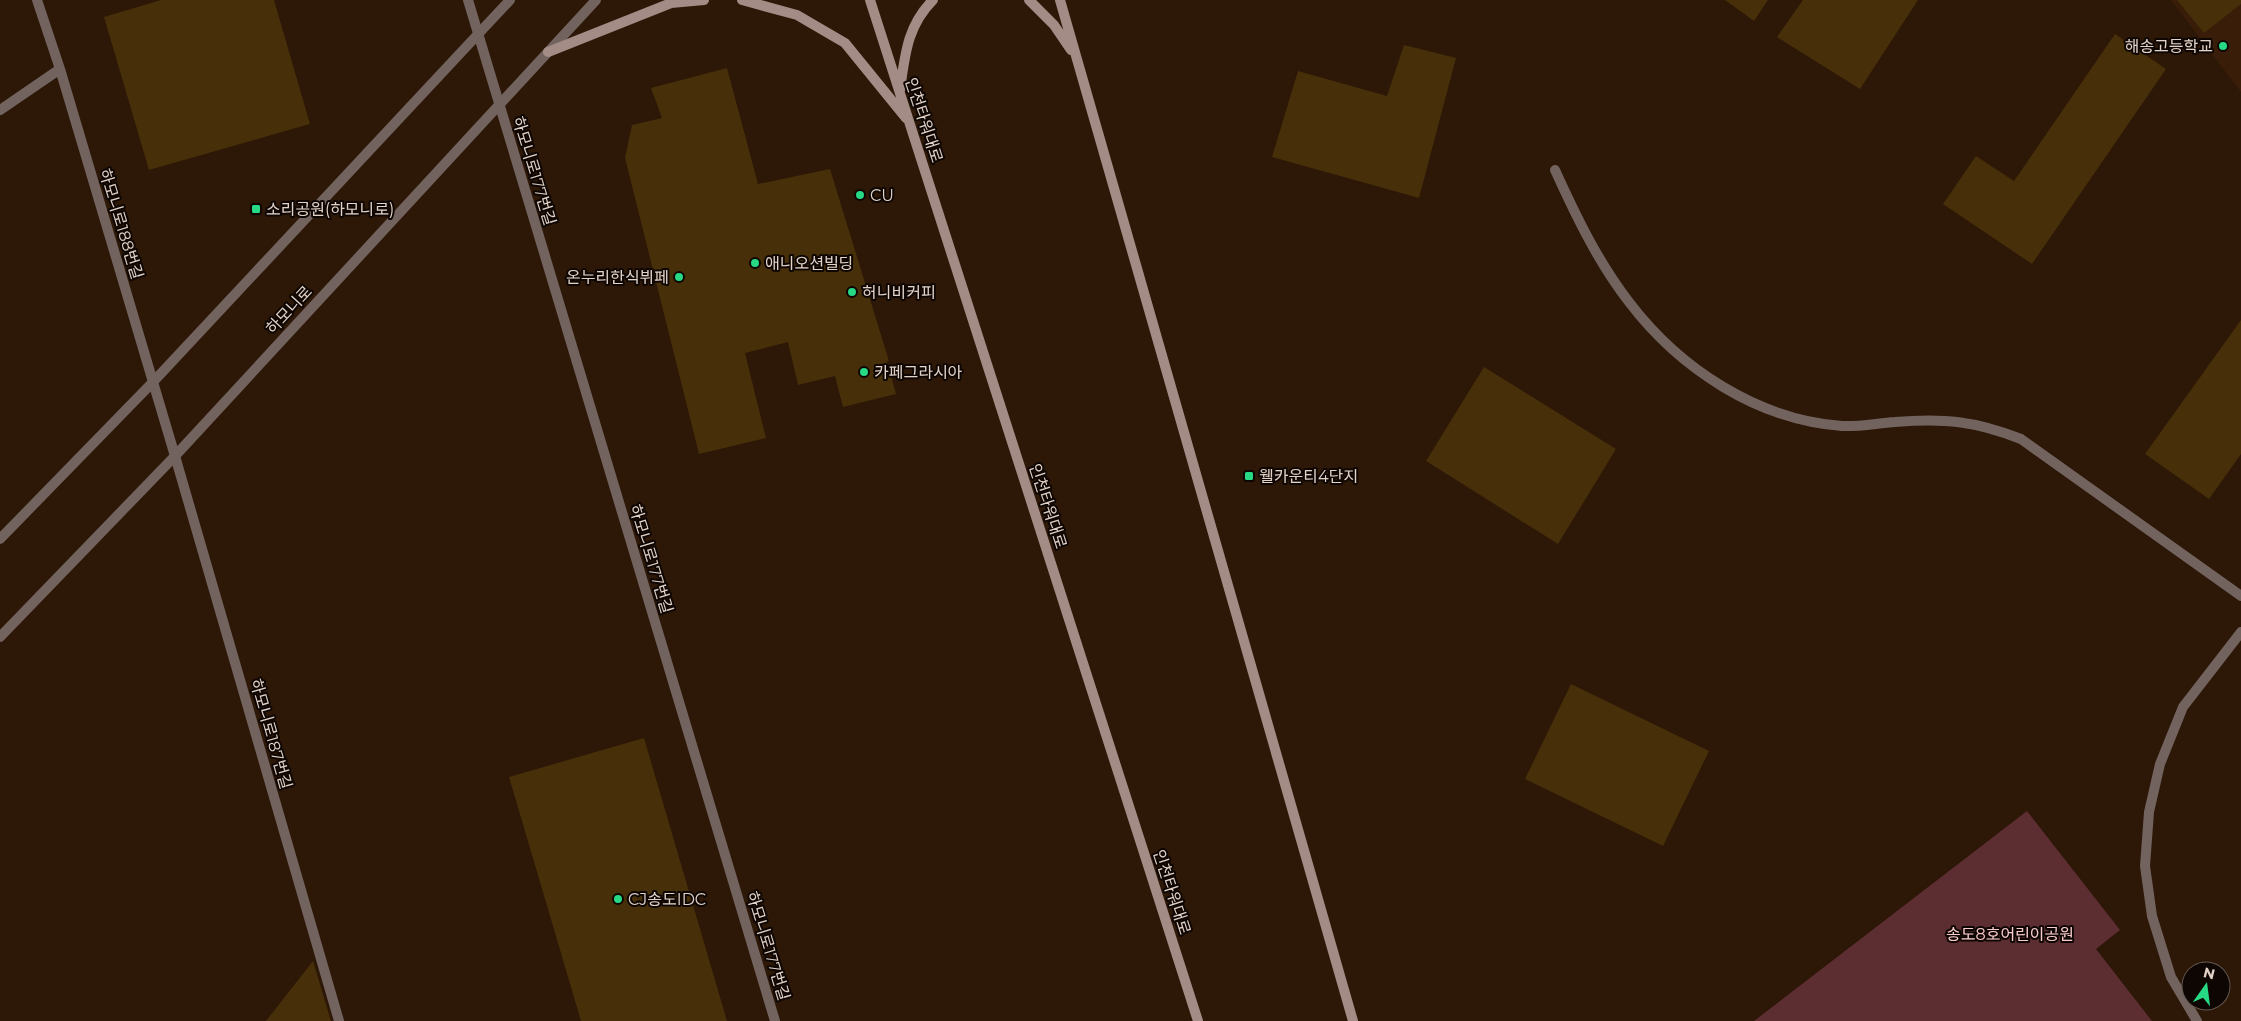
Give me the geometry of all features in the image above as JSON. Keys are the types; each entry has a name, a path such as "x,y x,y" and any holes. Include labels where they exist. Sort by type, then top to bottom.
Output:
{"main road":[{"path":"548,52 670,3 704,0"},
{"path":"742,0 798,15 845,43 910,123"},
{"name":"인천타워대로","path":"870,0 1198,1021"},
{"path":"900,93 906,49 913,28 922,11 933,0"},
{"path":"1029,0 1054,25 1076,57"},
{"path":"1060,0 1353,1021"}],"street":[{"name":"하모니로188번길","path":"37,0 60,70 175,456"},
{"name":"하모니로177번길","path":"468,0 775,1021"},
{"path":"0,539 153,382 510,0"},
{"name":"하모니로","path":"0,637 175,456 596,0"},
{"path":"0,110 60,70"},
{"path":"1555,170 1575,214 1602,263 1629,303 1690,365 1739,397 1784,415 1815,423 1844,426 1932,420 1968,422 2021,439 2241,596"},
{"name":"하모니로187번길","path":"175,456 339,1021"},
{"path":"2197,1021 2171,977 2152,916 2145,866 2149,812 2160,764 2183,707 2241,632"}],"shaded area":[{"name":"해송고등학교","path":"2171,0 2241,0 2241,92"}],"green space":[{"name":"송도8호어린이공원","path":"2027,811 2120,930 2096,949 2152,1021 1754,1021"}],"building":[{"path":"161,0 274,0 310,124 149,170 104,17"},
{"path":"1725,0 1768,0 1754,21"},
{"path":"1803,0 1918,0 1860,89 1777,37"},
{"path":"2177,0 2241,0 2241,4 2204,33"},
{"path":"2115,34 2166,69 2032,264 1943,204 1976,156 2014,181"},
{"path":"1404,45 1456,58 1419,198 1272,157 1298,71 1387,96"},
{"name":"애니오션빌딩","path":"727,68 758,184 830,169 889,361 887,361 896,394 843,407 835,376 798,385 788,342 745,353 766,438 699,454 625,158 632,125 662,118 651,88"},
{"path":"2241,320 2241,454 2209,499 2145,454"},
{"path":"1484,367 1616,449 1558,544 1426,461"},
{"path":"1571,684 1709,751 1663,846 1525,779"},
{"name":"CJ송도IDC","path":"644,738 727,1021 581,1021 509,777"},
{"path":"313,961 331,1021 266,1021"}],"place":[{"name":"해송고등학교","path":"2223,46"},
{"name":"CU","path":"860,195"},
{"name":"소리공원(하모니로)","path":"256,209"},
{"name":"애니오션빌딩","path":"755,263"},
{"name":"온누리한식뷔페","path":"679,277"},
{"name":"허니비커피","path":"852,292"},
{"name":"카페그라시아","path":"864,372"},
{"name":"웰카운티4단지","path":"1249,476"},
{"name":"CJ송도IDC","path":"618,899"}]}
